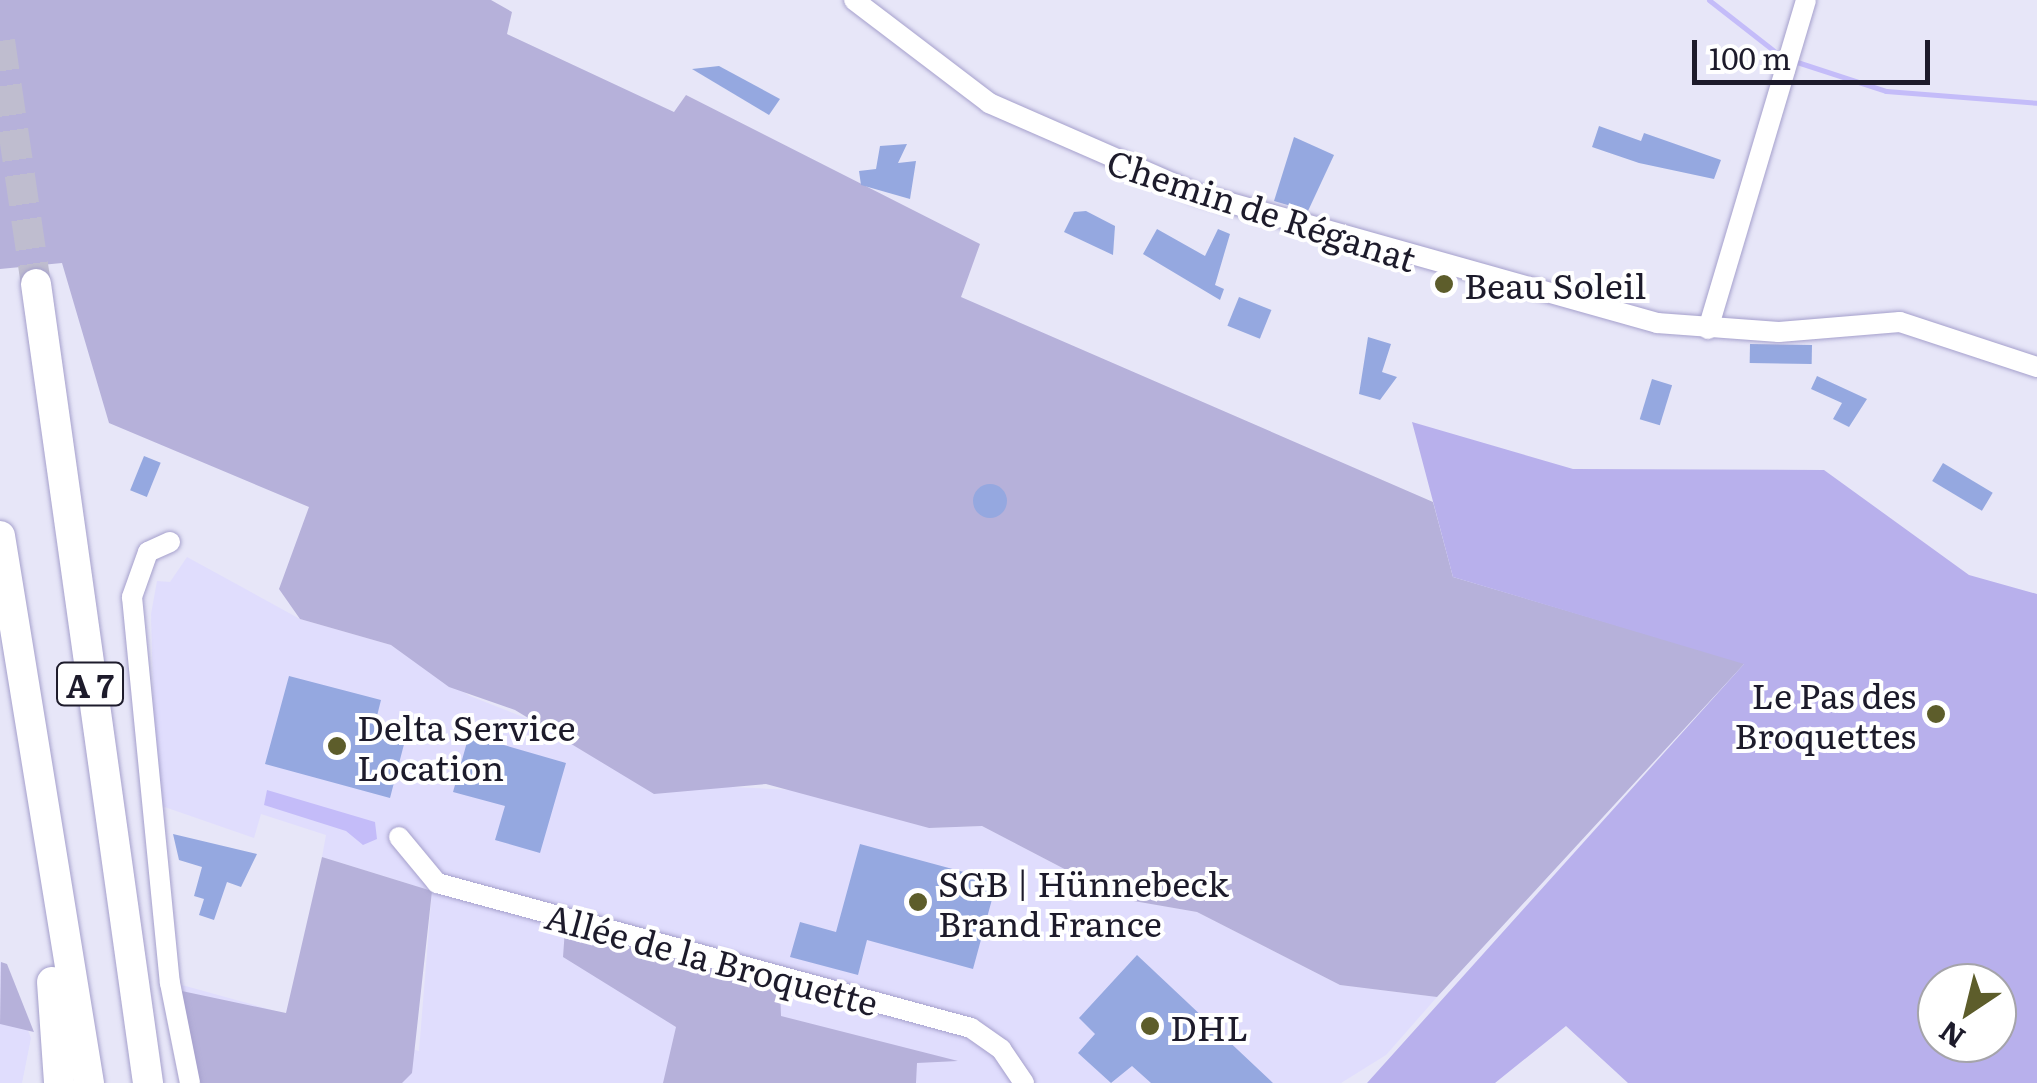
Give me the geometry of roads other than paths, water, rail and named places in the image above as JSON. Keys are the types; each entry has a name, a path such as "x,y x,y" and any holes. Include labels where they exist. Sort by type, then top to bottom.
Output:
{"highway":[{"name":"A 7","path":"36,284 148,1083"},
{"name":"A 7","path":"0,536 21,690 89,1083"},
{"path":"21,690 59,1083"}],"street":[{"name":"Chemin de Réganat","path":"854,0 989,102 1160,180 1438,266 1708,329 1900,322 2037,367"},
{"path":"1708,329 1806,0"},
{"path":"170,542 148,552 132,597 170,984 190,1083"},
{"name":"Allée de la Broquette","path":"400,837 437,883 971,1028 1002,1049 1024,1083"}],"waterway":[{"path":"1709,0 1782,57"},
{"path":"1797,62 1886,91 2037,103"}],"tunnel":[{"path":"0,41 36,284"}],"place":[{"name":"Beau Soleil","path":"1444,284"},
{"name":"Le Pas des Broquettes","path":"1936,714"},
{"name":"Delta Service Location","path":"337,746"},
{"name":"SGB | Hünnebeck Brand France","path":"918,902"},
{"name":"DHL","path":"1150,1026"}]}
